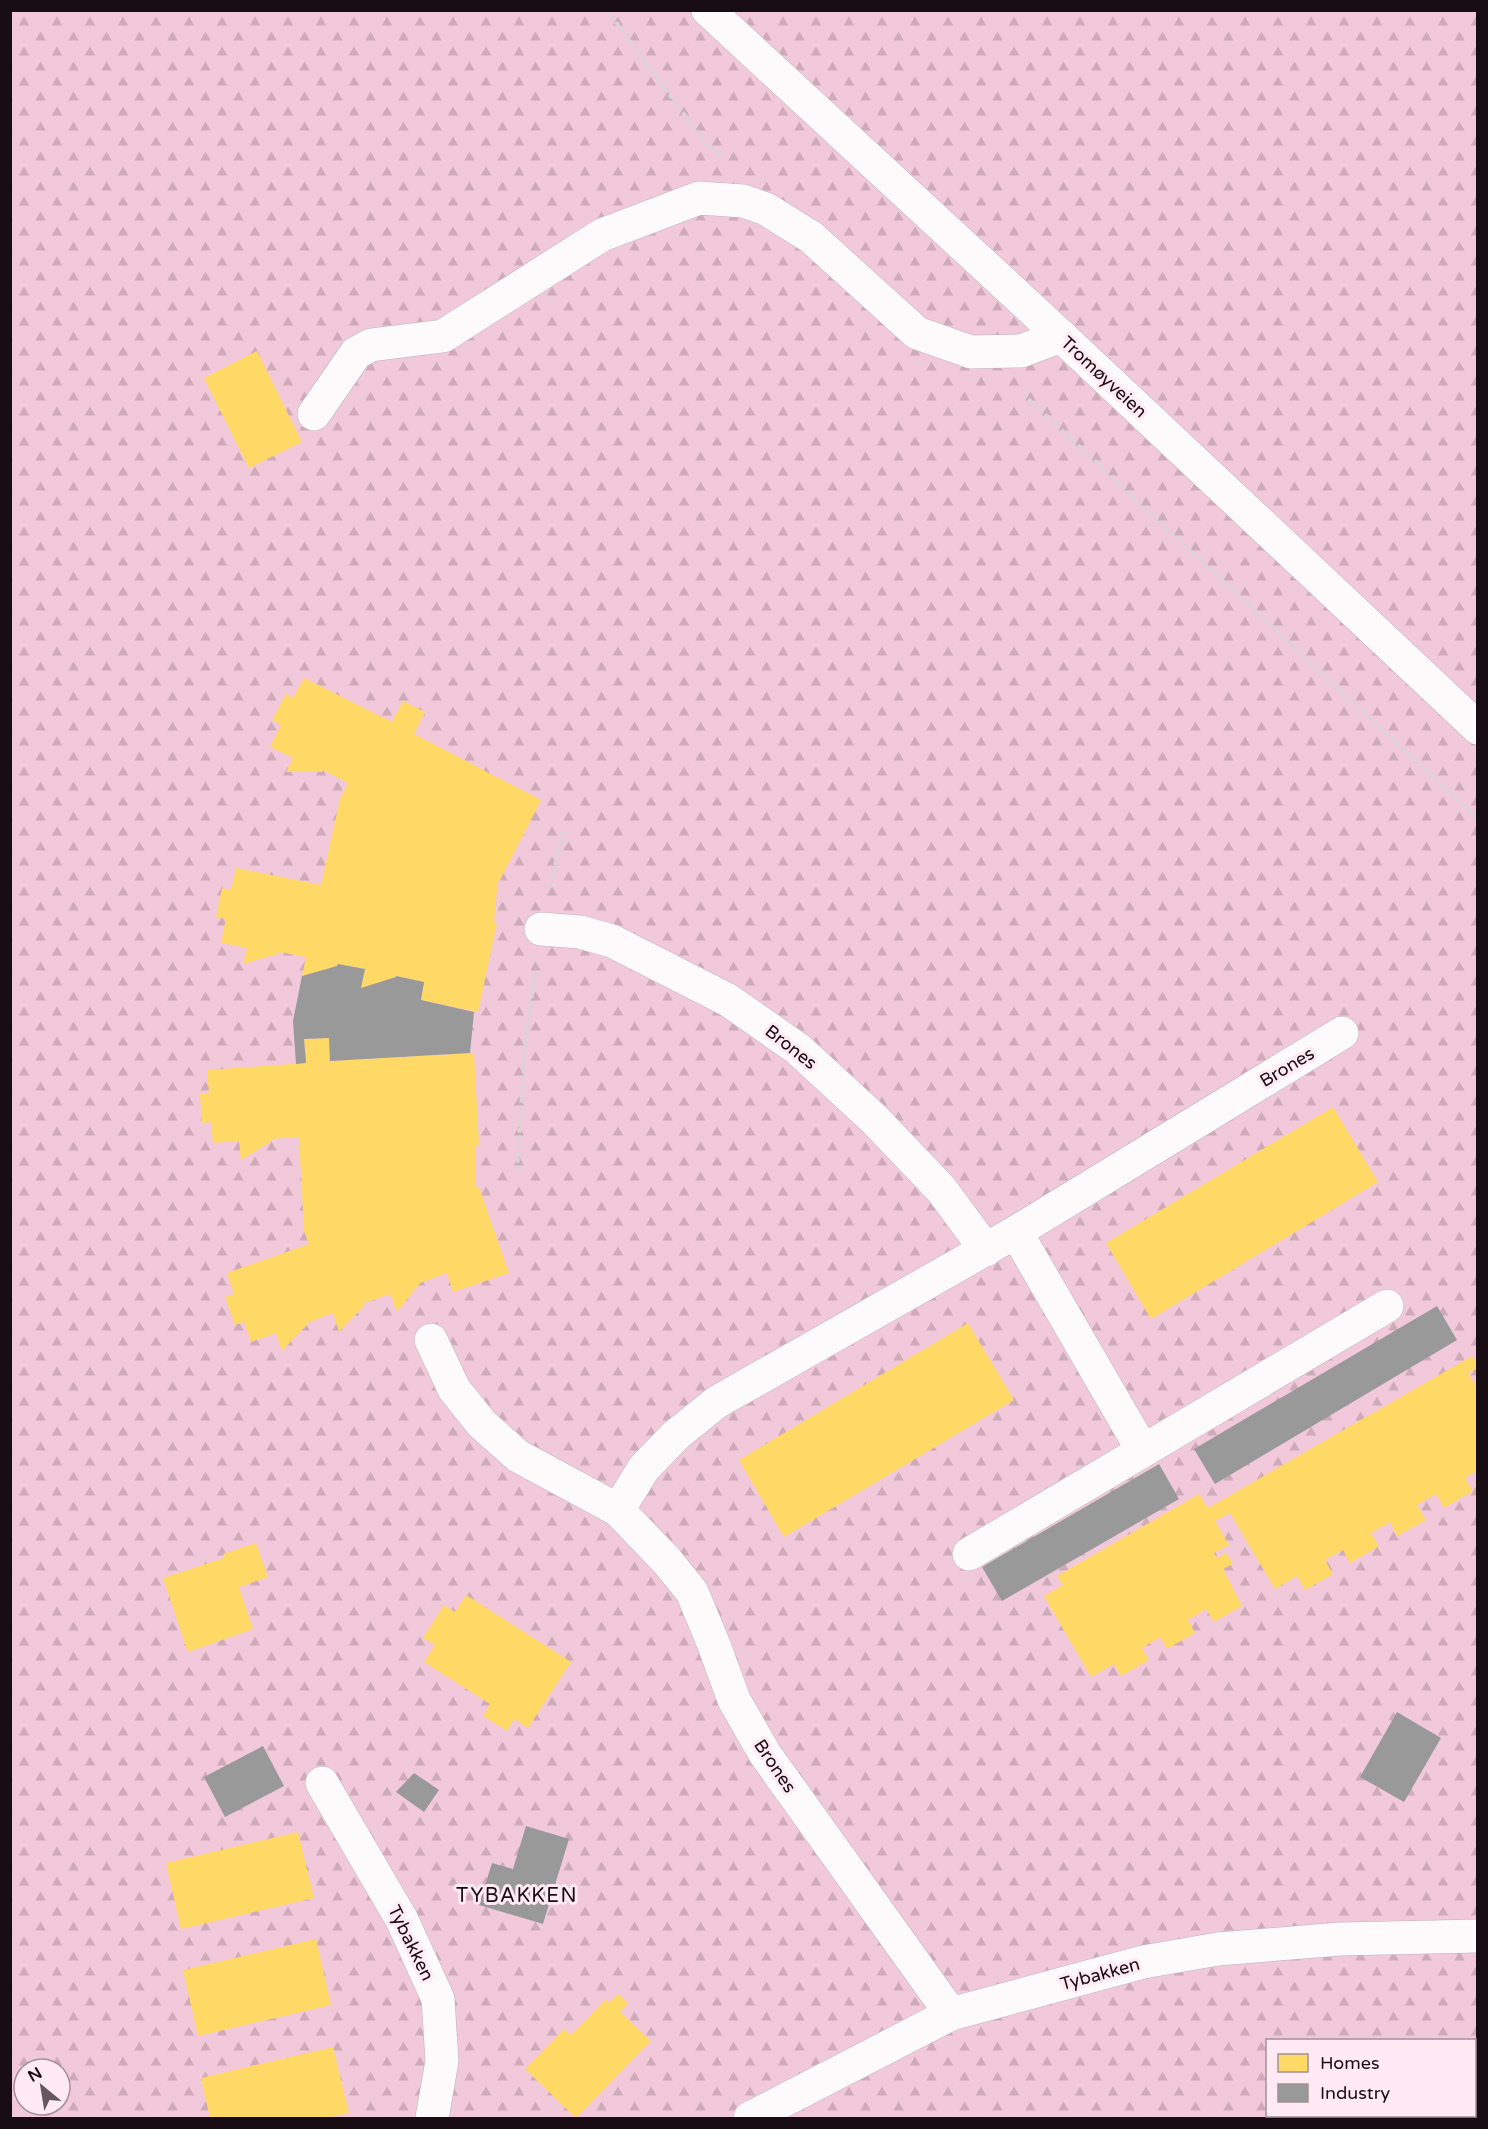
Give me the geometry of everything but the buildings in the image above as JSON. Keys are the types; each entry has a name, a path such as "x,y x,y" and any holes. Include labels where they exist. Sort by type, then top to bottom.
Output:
{"street":[{"name":"Tromøyveien","path":"718,20 1061,336 1478,728"},
{"path":"314,414 356,353 371,345 443,336 602,236 699,198 743,201 766,209 811,237 917,333 971,352 1021,351 1061,336"},
{"name":"Brones","path":"541,929 580,932 612,941 728,1000 798,1049 874,1119 941,1189 986,1250"},
{"name":"Brones","path":"618,1510 644,1468 676,1435 717,1402 986,1250 1342,1033"},
{"path":"1016,1232 1143,1451"},
{"path":"969,1554 1387,1306"},
{"name":"Brones","path":"431,1340 454,1389 482,1424 518,1456 618,1510 667,1561 692,1592 734,1700 765,1754 951,2014"},
{"name":"Tybakken","path":"322,1783 402,1920 438,1999 442,2061 432,2118"},
{"name":"Tybakken","path":"750,2118 951,2014 1143,1962 1218,1949 1340,1939 1478,1936"}],"path":[{"path":"607,10 706,144 730,161"},
{"path":"971,352 1032,402 1478,819"},
{"path":"517,1170 525,1046 541,929 564,828"}],"green space":[{"path":"11,11 1477,11 1477,2118 11,2118"}],"district":[{"name":"TYBAKKEN","path":"517,1896"}]}
